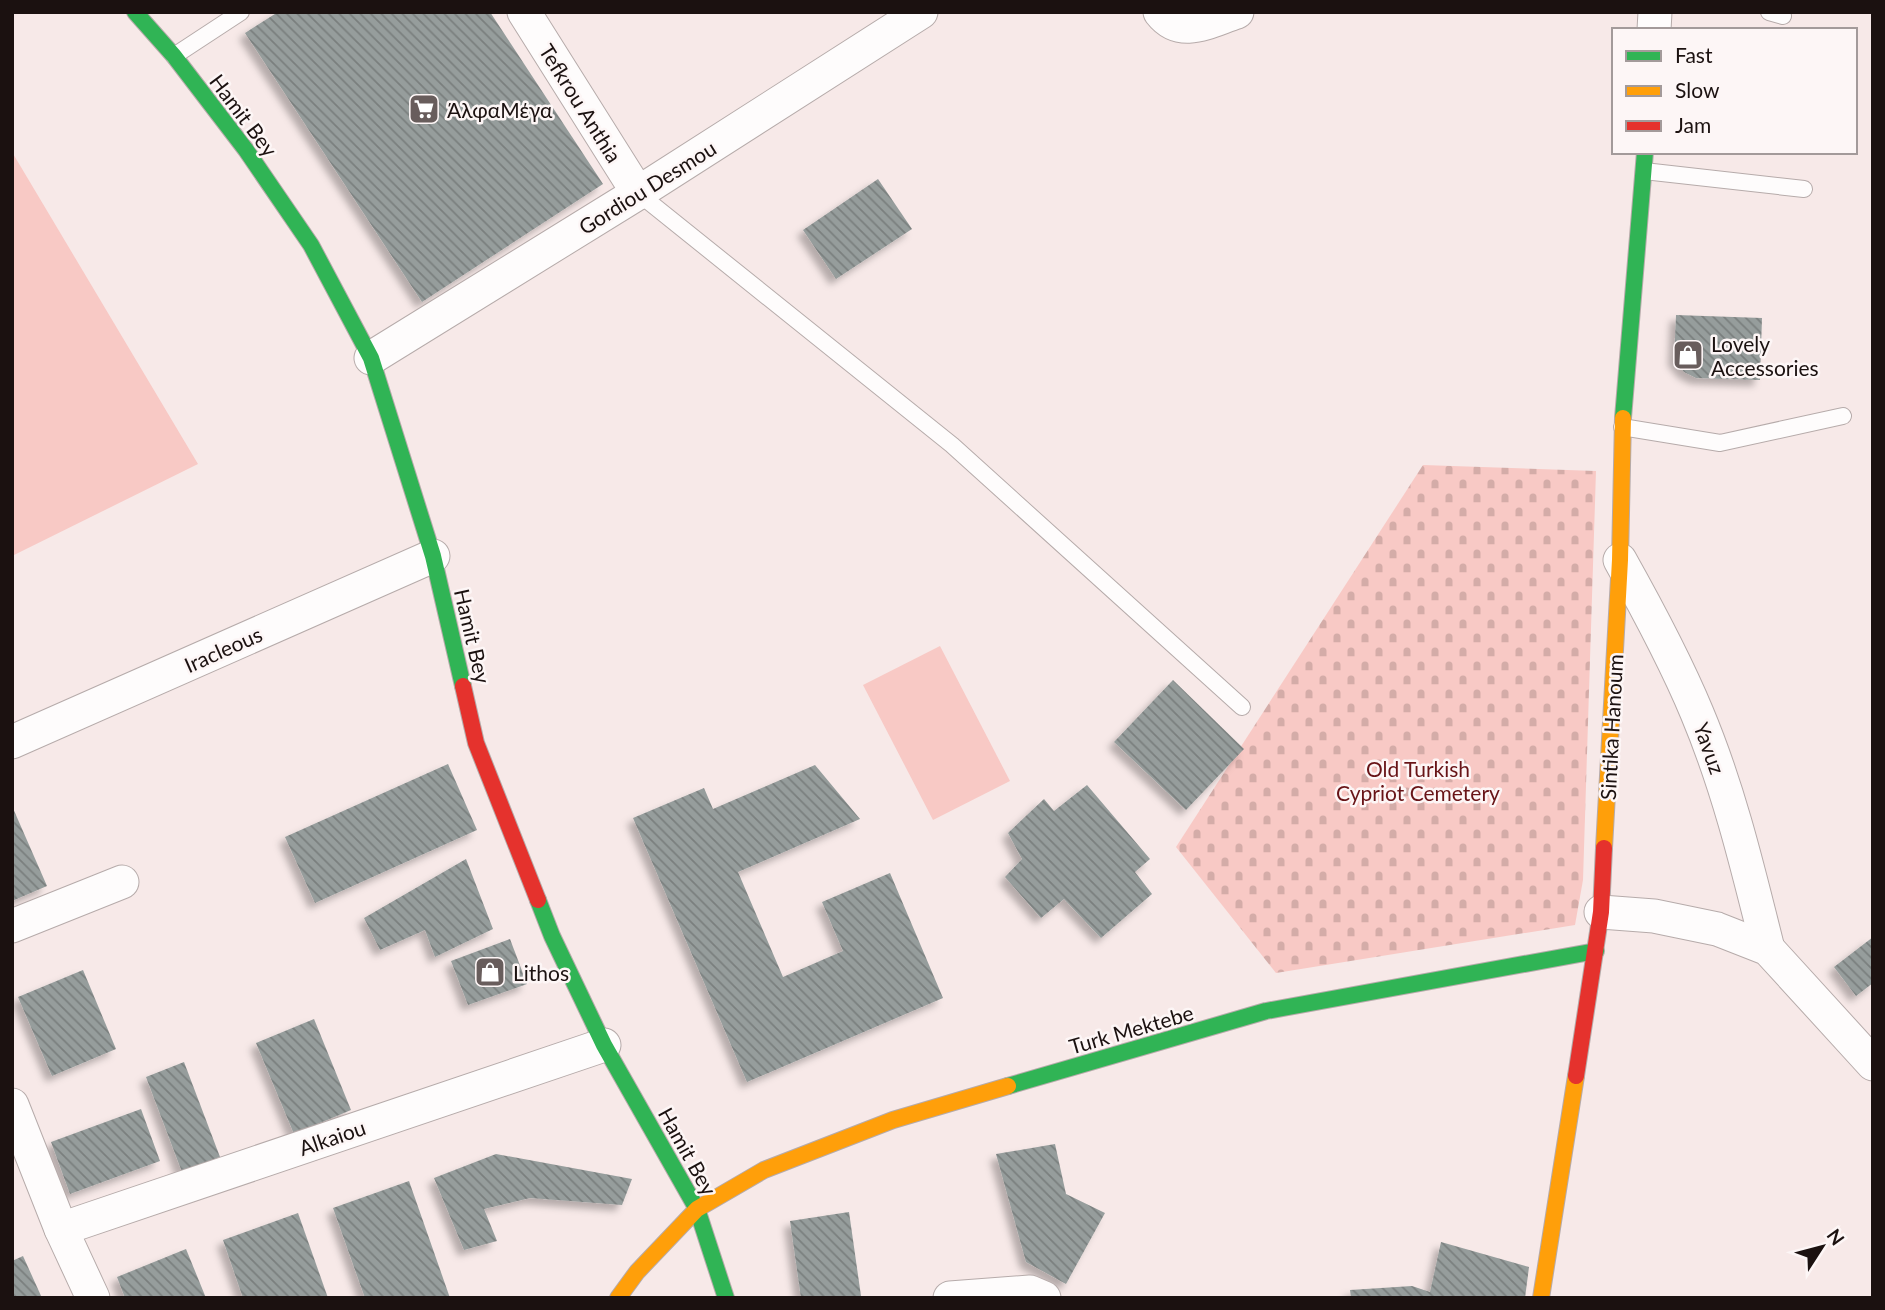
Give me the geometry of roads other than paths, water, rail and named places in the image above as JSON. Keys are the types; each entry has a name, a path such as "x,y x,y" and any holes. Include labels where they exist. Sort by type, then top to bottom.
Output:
{"street":[{"name":"Hamit Bey","path":"135,12 174,56 246,150 311,245 372,358 433,556 476,743 552,936 604,1045 697,1209 726,1298"},
{"name":"Tefkrou Anthia","path":"524,12 638,193"},
{"name":"Gordiou Desmou","path":"372,358 638,193 921,12"},
{"path":"1160,12 1178,27 1192,27 1237,12"},
{"name":"Sintika Hanoum","path":"1541,1298 1601,912 1620,560 1622,427 1645,154"},
{"name":"Iracleous","path":"13,739 433,556"},
{"name":"Yavuz","path":"1620,560 1665,640 1698,714 1720,773 1744,853 1768,948"},
{"path":"12,926 122,882"},
{"name":"Yavuz","path":"1601,912 1654,916 1717,929 1768,948 1873,1064"},
{"name":"Turk Mektebe","path":"618,1298 637,1272 697,1209 764,1170 893,1121 1266,1011 1596,951"},
{"name":"Alkaiou","path":"61,1229 604,1045"},
{"path":"12,1105 61,1229 93,1298"},
{"path":"950,1298 1030,1292 1044,1298"}],"lane":[{"path":"174,56 241,12"},
{"path":"1644,171 1804,189"},
{"path":"638,193 952,445 1242,707"},
{"path":"1622,427 1720,443 1843,416"}],"place":[{"name":"ΆλφαΜέγα","path":"424,109"},
{"name":"Lovely Accessories","path":"1688,355"},
{"name":"Lithos","path":"490,972"}],"park label":[{"name":"Old Turkish Cypriot Cemetery","path":"1418,780"}]}
